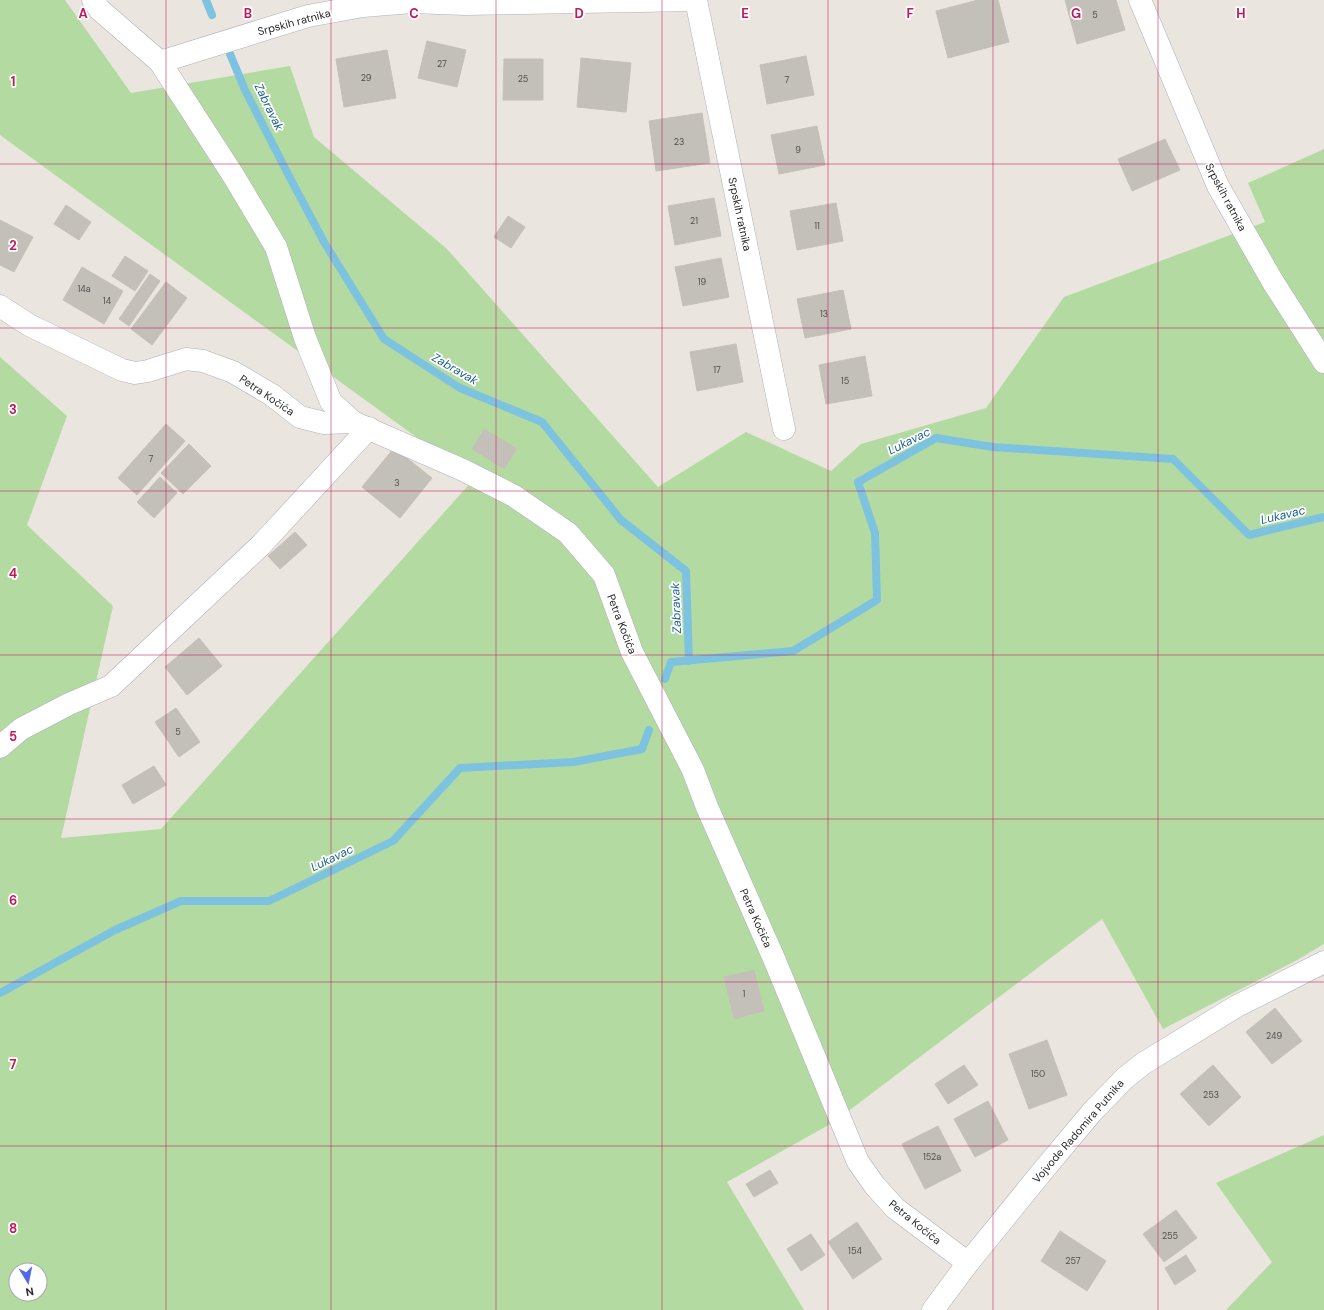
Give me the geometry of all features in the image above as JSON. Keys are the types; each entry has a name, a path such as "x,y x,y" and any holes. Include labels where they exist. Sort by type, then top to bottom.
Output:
{"street":[{"path":"0,747 21,729 69,704 111,686 261,544 361,425 331,402 305,338 276,247 233,175 160,62 100,10 93,0"},
{"name":"Srpskih ratnika","path":"160,62 308,16 363,6 412,2 465,4 696,0 784,429"},
{"name":"Srpskih ratnika","path":"1140,0 1218,186 1273,282 1324,362"},
{"name":"Petra Kočića","path":"0,306 29,325 122,370 135,373 148,371 186,359 203,361 233,372 272,395 300,417 324,423 361,425 463,470 514,496 568,533 604,575 632,652 693,770 707,807 775,961 858,1162 875,1186 895,1208 968,1263"},
{"name":"Vojvode Radomira Putnika","path":"933,1310 968,1263 1092,1112 1125,1078 1144,1063 1237,1006 1324,962"}],"green space":[{"path":"0,0 65,0 131,93 290,66 314,137 447,249 658,487 746,432 831,471 861,444 986,408 1064,297 1265,222 1248,183 1324,149 1324,944 1299,959 1163,1029 1102,919 834,1122 727,1182 804,1310 0,1310 0,357 67,416 27,525 113,606 61,838 161,829 474,479 0,135"},
{"path":"1324,1135 1324,1310 1226,1310 1272,1262 1216,1183"}],"building":[{"path":"978,0 998,0 1009,42 948,58 936,11"},
{"path":"1065,0 1116,0 1125,30 1077,44"},
{"path":"427,41 466,50 457,87 418,78"},
{"path":"387,50 396,98 344,107 336,59"},
{"path":"806,56 814,95 767,104 760,65"},
{"path":"581,58 631,63 626,112 577,107"},
{"path":"504,59 543,59 543,100 503,100"},
{"path":"702,113 710,163 656,171 649,121"},
{"path":"817,126 825,165 779,174 771,135"},
{"path":"1165,139 1180,170 1132,191 1118,159"},
{"path":"714,198 721,236 675,245 668,206"},
{"path":"836,203 843,241 797,250 790,211"},
{"path":"66,205 91,222 79,240 54,224"},
{"path":"508,216 525,227 511,248 494,237"},
{"path":"0,220 33,237 14,272 0,265"},
{"path":"125,256 148,271 135,291 112,276"},
{"path":"721,258 729,297 683,306 675,267"},
{"path":"82,267 123,291 104,324 63,300"},
{"path":"150,274 160,281 129,326 119,319"},
{"path":"166,282 187,298 152,345 131,329"},
{"path":"843,290 851,329 805,338 797,299"},
{"path":"736,344 743,382 697,391 690,352"},
{"path":"865,356 872,396 826,404 819,365"},
{"path":"166,424 185,441 137,495 118,478"},
{"path":"484,429 517,449 504,469 472,449"},
{"path":"189,444 211,466 183,494 161,473"},
{"path":"394,448 432,478 400,518 362,487"},
{"path":"160,477 177,493 154,518 137,502"},
{"path":"295,532 307,545 280,569 268,556"},
{"path":"199,638 222,666 187,695 165,667"},
{"path":"176,708 200,742 179,757 155,722"},
{"path":"154,766 166,785 133,804 122,785"},
{"path":"754,970 764,1011 734,1019 724,977"},
{"path":"1275,1008 1302,1041 1272,1064 1246,1032"},
{"path":"1047,1040 1067,1095 1029,1109 1009,1054"},
{"path":"964,1065 978,1085 948,1104 935,1084"},
{"path":"1213,1065 1241,1097 1209,1126 1180,1094"},
{"path":"988,1101 1008,1140 975,1157 954,1119"},
{"path":"938,1126 961,1171 925,1189 902,1144"},
{"path":"770,1170 778,1183 754,1197 746,1184"},
{"path":"1176,1210 1197,1238 1164,1262 1143,1234"},
{"path":"857,1222 882,1259 853,1279 828,1242"},
{"path":"1060,1231 1106,1261 1087,1291 1041,1261"},
{"path":"811,1234 825,1255 801,1271 787,1249"},
{"path":"1186,1255 1196,1271 1175,1285 1165,1268"}],"waterway":[{"name":"Zabravak","path":"206,0 212,15"},
{"name":"Zabravak","path":"230,54 245,90 324,242 384,339 460,388 542,422 621,520 686,571 689,661"},
{"name":"Lukavac","path":"665,679 671,662 793,651 877,600 875,533 858,482 936,438 993,447 1173,459 1249,535 1324,517"},
{"name":"Lukavac","path":"0,993 115,930 181,901 269,901 393,841 460,768 574,762 642,749 649,730"}]}
